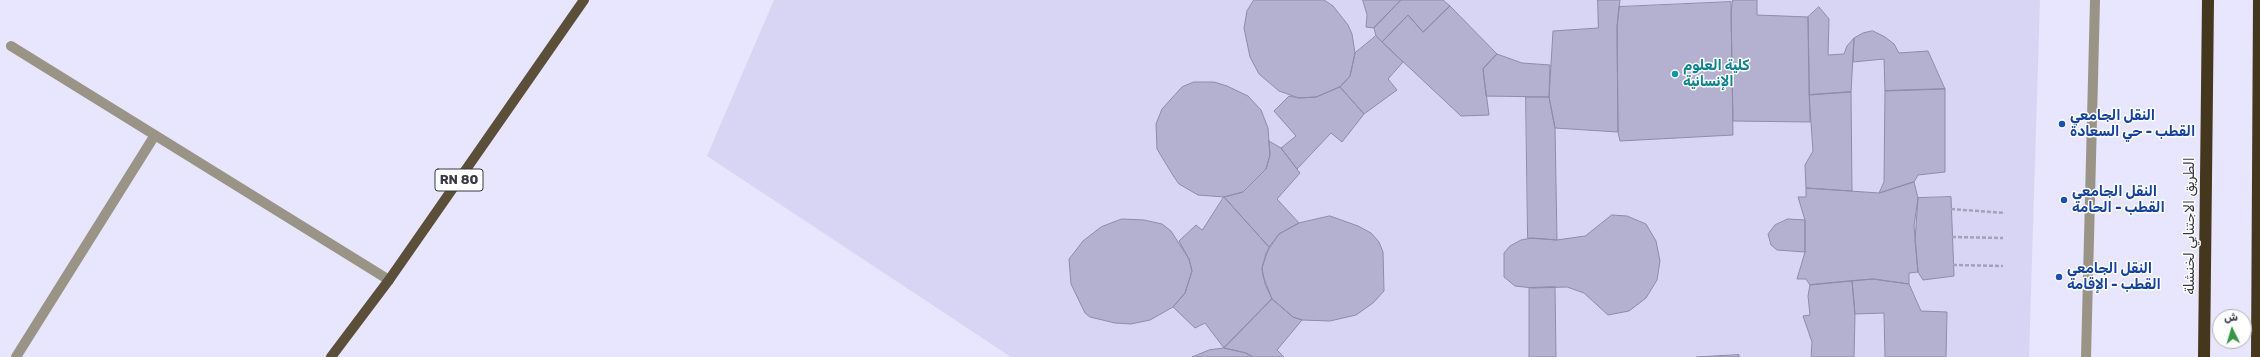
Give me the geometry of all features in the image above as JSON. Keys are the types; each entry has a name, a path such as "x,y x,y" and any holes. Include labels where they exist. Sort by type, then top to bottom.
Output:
{"highway":[{"name":"الطريق الاجتنابي لخنشلة","path":"2204,357 2208,0"},
{"path":"2257,357 2259,0"}],"main road":[{"name":"RN 80","path":"331,357 389,280 584,0"}],"street":[{"path":"2086,357 2095,0"},
{"path":"11,46 389,280"},
{"path":"16,357 155,135"}],"path":[{"path":"1951,209 2005,213"},
{"path":"1952,237 2003,238"},
{"path":"1953,265 2003,266"}],"shaded area":[{"path":"774,0 2040,0 2029,357 1011,357 707,156"}],"building":[{"path":"1254,0 1324,0 1333,6 1348,25 1352,34 1355,53 1350,76 1340,87 1316,97 1299,98 1279,91 1259,74 1250,57 1244,28 1247,11"},
{"path":"1363,0 1401,0 1374,28 1366,27 1367,15"},
{"path":"1401,0 1443,0 1450,6 1423,32 1408,15 1382,42 1376,36 1374,28"},
{"path":"1598,0 1620,0 1617,27 1618,132 1555,128 1549,97 1553,31 1598,28"},
{"name":"كلية العلوم الإنسانية","path":"1733,0 1757,0 1757,15 1808,17 1810,122 1733,121 1731,14"},
{"name":"كلية العلوم الإنسانية","path":"1731,2 1733,135 1620,141 1618,132 1617,27 1619,7"},
{"path":"1450,6 1497,54 1483,69 1489,115 1461,116 1382,42 1408,15 1423,32"},
{"path":"1819,7 1829,19 1828,55 1844,54 1847,46 1854,38 1851,92 1809,95 1808,17"},
{"path":"1873,31 1885,37 1894,44 1899,53 1928,51 1945,89 1885,91 1884,59 1853,62 1854,38 1863,33"},
{"path":"1376,36 1403,62 1388,79 1397,90 1364,114 1340,87 1350,76 1355,53"},
{"path":"1497,54 1522,63 1550,65 1549,97 1486,96 1483,69"},
{"path":"1194,82 1214,82 1227,86 1248,96 1261,110 1268,128 1270,155 1266,169 1243,192 1224,197 1198,195 1179,184 1157,149 1156,124 1162,109 1182,87"},
{"path":"1340,87 1364,114 1342,142 1331,133 1297,169 1281,148 1296,136 1274,111 1289,96 1299,98 1316,97"},
{"path":"1945,89 1945,172 1918,175 1914,182 1879,193 1884,182 1885,91"},
{"path":"1851,92 1852,191 1806,188 1805,165 1813,151 1809,95"},
{"path":"1526,97 1549,97 1555,128 1557,240 1528,238"},
{"path":"1269,141 1281,148 1300,173 1277,199 1299,223 1279,234 1269,247 1224,197 1243,192 1266,169 1270,155"},
{"path":"1914,182 1918,198 1914,226 1918,272 1909,273 1909,284 1873,279 1810,285 1806,279 1797,279 1805,252 1805,220 1798,197 1806,197 1806,188 1879,193"},
{"path":"1224,197 1269,247 1262,268 1265,284 1272,299 1224,348 1205,323 1195,328 1173,307 1185,293 1192,271 1189,259 1179,241 1196,225 1202,230"},
{"path":"1951,197 1954,276 1923,280 1918,272 1915,240 1918,198"},
{"path":"1612,215 1627,216 1646,224 1656,241 1660,261 1657,280 1646,298 1629,311 1608,315 1584,293 1567,287 1533,288 1515,286 1504,277 1504,253 1510,246 1521,240 1532,238 1557,240 1585,236"},
{"path":"1330,216 1358,226 1371,233 1379,242 1383,252 1384,291 1373,303 1356,315 1330,321 1302,320 1293,317 1272,299 1263,276 1262,268 1266,253 1279,234 1299,223"},
{"path":"1122,219 1144,220 1162,224 1171,231 1189,259 1192,271 1185,293 1173,307 1150,320 1131,324 1115,323 1090,317 1085,313 1071,284 1069,259 1083,241 1101,227"},
{"path":"1788,219 1805,220 1805,252 1777,250 1771,245 1768,234 1775,225"},
{"path":"1873,279 1909,284 1921,311 1947,312 1946,357 1885,357 1884,313 1855,314 1852,281"},
{"path":"1852,281 1855,314 1854,357 1811,357 1812,342 1803,316 1810,315 1808,296 1810,285"},
{"path":"1555,287 1556,357 1529,357 1529,288"},
{"path":"1272,299 1293,317 1302,320 1277,350 1284,357 1253,357 1246,353 1224,348"},
{"path":"1224,348 1246,353 1253,357 1192,357 1209,350"},
{"path":"1739,355 1739,357 1697,357"}],"place":[{"name":"كلية العلوم الإنسانية","path":"1675,74"},
{"name":"النقل الجامعي القطب - حي السعادة","path":"2062,124"},
{"name":"النقل الجامعي القطب - الحامة","path":"2064,200"},
{"name":"النقل الجامعي القطب - الإقامة","path":"2059,277"}]}
